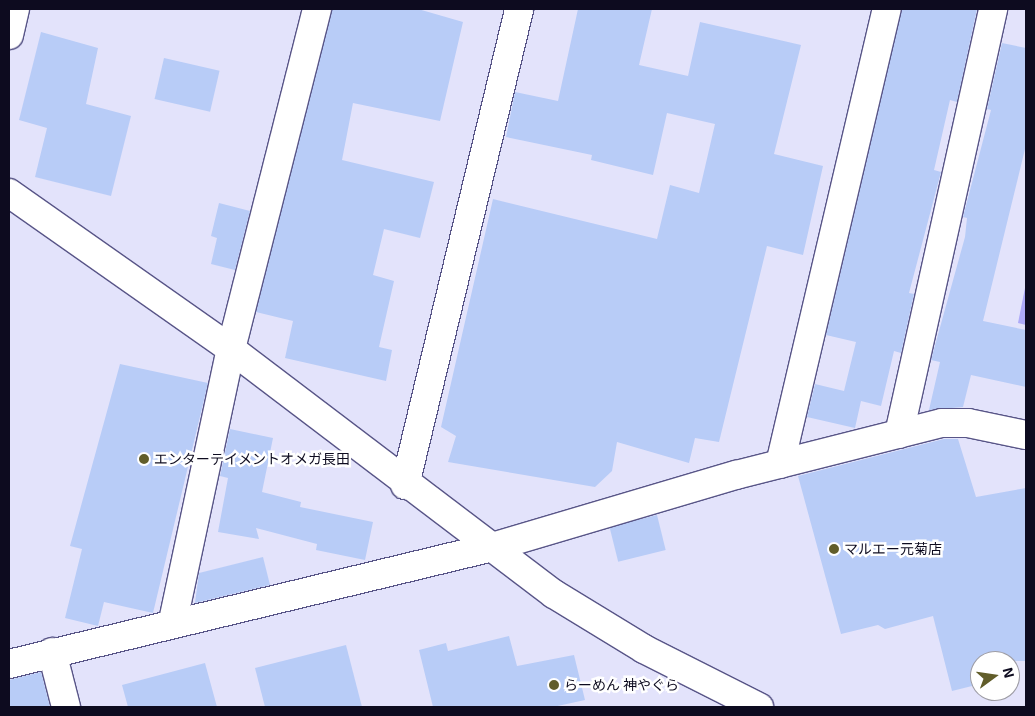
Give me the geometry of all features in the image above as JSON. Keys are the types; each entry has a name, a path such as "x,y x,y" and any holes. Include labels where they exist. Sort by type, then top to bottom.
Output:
{"street":[{"path":"9,35 14,9"},
{"path":"173,621 231,349 318,9"},
{"path":"405,485 519,9"},
{"path":"780,464 887,9"},
{"path":"899,434 993,9"},
{"path":"9,193 231,349 489,548 644,649 759,707"},
{"path":"9,664 173,621 489,548 538,530 780,464 942,423 968,423 1026,435"},
{"path":"52,652 66,707"}],"shaded area":[{"path":"1026,283 1026,325 1018,323"}],"building":[{"path":"332,9 418,9 463,22 440,121 353,103 342,160 434,182 420,238 384,229 373,275 394,281 379,347 392,350 386,381 285,358 293,321 256,312"},
{"path":"578,9 652,9 639,65 688,76 700,22 801,45 774,154 823,166 803,255 767,246 719,442 695,438 689,463 617,442 612,471 595,487 448,462 456,436 441,427 493,199 657,239 670,185 699,193 715,124 667,113 653,175 591,160 592,155 506,137 515,92 558,101"},
{"path":"902,9 977,9 957,102 950,100 934,170 941,172 909,293 914,294 901,353 894,351 881,406 861,401 855,428 807,417 815,384 844,391 856,342 826,335"},
{"path":"41,32 98,48 86,104 131,116 111,196 35,177 47,128 19,120"},
{"path":"1002,43 1026,48 1026,145 983,321 1026,330 1026,387 971,375 963,407 929,410 940,362 931,360 965,237 967,218 963,217 991,110 987,109"},
{"path":"164,58 220,71 210,112 155,99"},
{"path":"219,203 250,211 235,270 211,264 217,238 211,236"},
{"name":"エンターテイメントオメガ長田","path":"120,364 208,383 153,613 104,602 98,626 65,618 82,549 70,546"},
{"path":"230,429 273,438 262,492 301,502 300,507 373,522 365,560 316,550 317,544 256,528 259,539 218,532 228,478 220,476"},
{"path":"944,439 958,439 976,497 1026,488 1026,661 1020,661 1020,651 970,651 970,686 952,691 933,616 885,629 878,625 841,634 798,476"},
{"path":"657,515 666,550 618,562 609,527"},
{"path":"263,557 270,585 195,603 199,573"},
{"path":"509,636 517,666 574,655 585,700 553,707 433,707 419,650 446,643 448,651"},
{"path":"346,645 362,707 265,707 255,668"},
{"path":"205,663 217,707 128,707 122,685"},
{"path":"41,672 50,707 9,707 9,680"}],"place":[{"name":"エンターテイメントオメガ長田","path":"144,459"},
{"name":"マルエー元菊店","path":"834,549"},
{"name":"らーめん 神やぐら","path":"554,685"}]}
